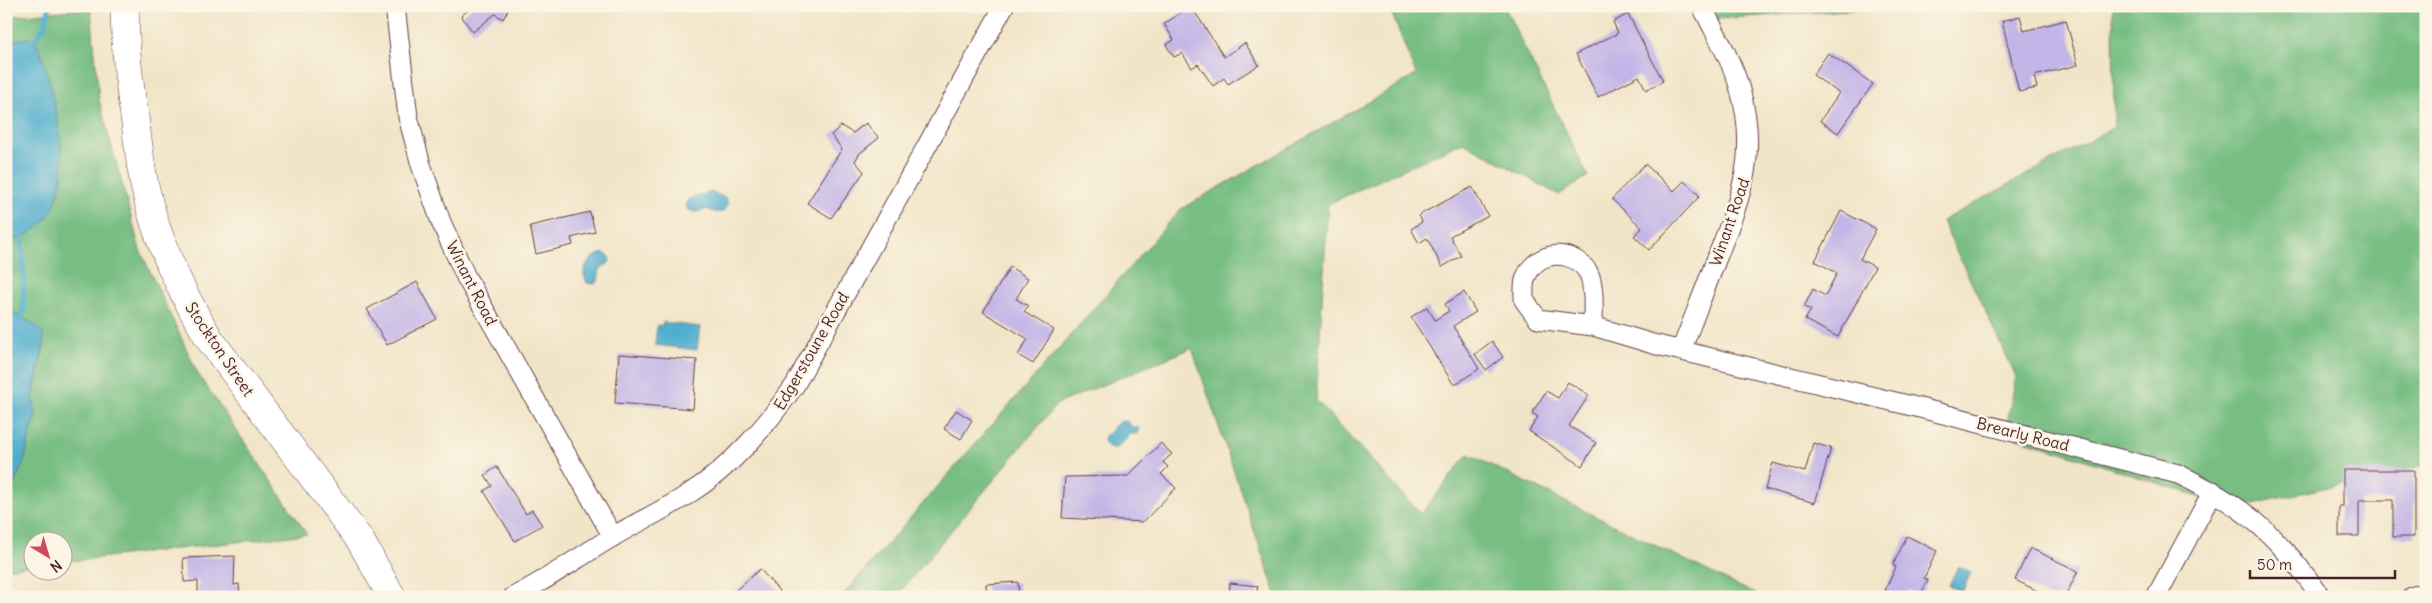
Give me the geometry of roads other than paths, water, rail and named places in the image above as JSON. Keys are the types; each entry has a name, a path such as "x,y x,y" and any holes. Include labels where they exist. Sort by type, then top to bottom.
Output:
{"highway":[{"name":"Stockton Street","path":"125,6 130,89 144,183 155,226 171,268 190,308 210,340 360,540 392,597"}],"street":[{"name":"Winant Road","path":"395,6 408,117 421,165 441,222 466,278 613,537"},
{"name":"Edgerstoune Road","path":"513,597 545,580 613,537 687,495 716,474 748,445 771,418 795,384 1004,6"},
{"name":"Winant Road","path":"1681,351 1742,196 1747,168 1748,130 1739,84 1702,6"},
{"name":"Brearly Road","path":"1593,326 1681,351 1925,409 2178,474 2213,491 2248,514 2278,542 2301,568 2321,597"},
{"path":"2156,597 2213,491"},
{"path":"2412,597 2426,592"}],"water":[{"path":"32,37 46,67 57,119 61,141 62,163 60,184 55,204 45,221 29,234 6,242 6,42"},
{"path":"711,192 726,198 728,205 723,212 714,212 707,209 696,212 688,210 686,206 688,199"},
{"path":"604,253 610,257 609,263 600,269 598,281 595,284 587,283 584,276 585,267 592,258"},
{"path":"6,308 36,326 43,333 44,344 33,398 36,418 30,434 25,458 6,503"},
{"path":"663,322 700,327 697,350 655,345 657,325 663,326"},
{"path":"1127,421 1132,427 1139,427 1137,434 1131,434 1117,448 1110,448 1105,444 1104,437 1119,422"},
{"path":"1958,566 1971,572 1962,592 1949,585"}],"waterway":[{"path":"31,45 44,27 50,6"},
{"path":"20,323 24,306 22,230"}]}
